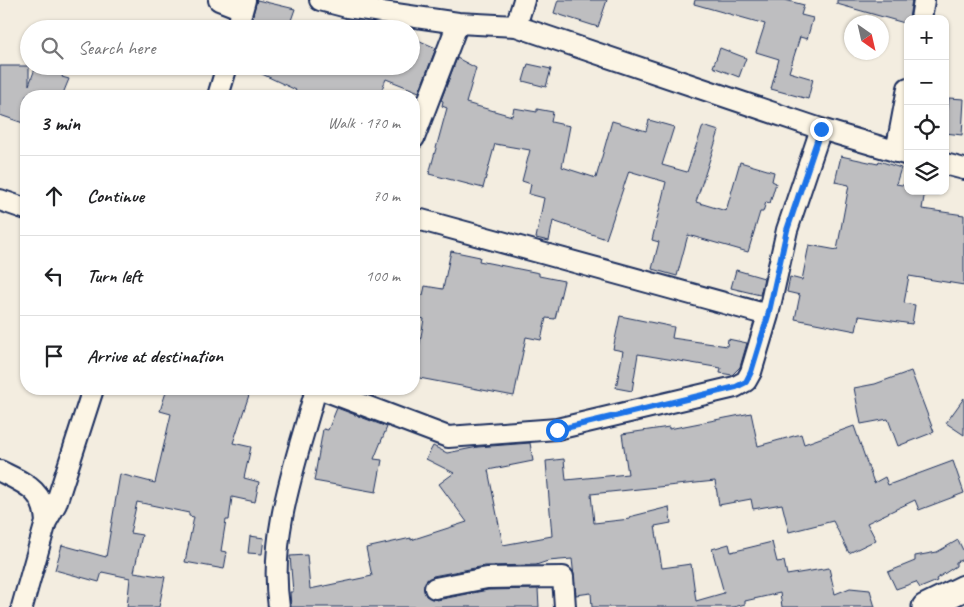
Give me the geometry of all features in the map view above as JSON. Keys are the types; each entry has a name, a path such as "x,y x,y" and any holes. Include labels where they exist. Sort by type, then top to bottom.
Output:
{"street":[{"path":"219,0 243,5 239,20"},
{"path":"320,0 347,8 458,22 516,26 821,129 902,154 906,105"},
{"path":"516,26 524,0"},
{"path":"922,15 924,0"},
{"path":"420,122 458,22"},
{"path":"220,90 224,75"},
{"path":"337,395 448,437 557,430 736,387 746,382 751,372 768,316 787,230 821,129"},
{"path":"949,165 964,169"},
{"path":"0,200 20,207"},
{"path":"420,220 768,316"},
{"path":"22,607 46,522 56,504 91,395"},
{"path":"279,607 277,565 282,514 314,395"},
{"path":"28,486 52,477 68,462"},
{"path":"0,471 28,486 39,495 45,509 46,522"},
{"path":"434,588 487,578 563,576 565,607"},
{"path":"925,607 964,588"}],"building":[{"path":"257,0 295,9 291,20 251,20"},
{"path":"558,0 607,0 598,27 554,13"},
{"path":"695,0 785,0 804,5 801,15 813,18 807,39 800,37 789,72 813,79 808,99 771,89 779,59 756,52 765,24 694,4"},
{"path":"837,0 912,0 910,15 904,15 904,23 889,19 889,15 876,15 837,4"},
{"path":"420,41 436,48 420,90 414,90 386,79 381,90 296,90 264,75 420,75"},
{"path":"720,48 746,58 739,77 713,67"},
{"path":"457,58 476,68 466,103 512,116 514,108 537,112 537,109 553,112 551,122 570,126 562,167 596,178 612,121 646,131 649,120 674,127 662,165 687,172 703,126 719,131 696,202 726,211 740,162 774,172 772,181 776,183 770,203 766,202 763,212 760,212 748,252 688,235 677,276 652,269 659,242 652,240 666,182 629,171 606,239 553,221 549,241 536,238 544,198 529,194 531,184 522,181 530,150 495,144 483,188 429,174 447,108 442,106 443,101 441,100"},
{"path":"528,64 551,69 546,87 523,81"},
{"path":"0,66 20,66 20,75 29,75 29,85 33,75 63,75 62,77 69,79 64,90 20,90 20,122 0,115"},
{"path":"949,98 964,99 962,135 949,133"},
{"path":"841,156 878,164 879,161 901,168 896,184 904,185 904,195 924,195 922,209 964,215 964,285 909,276 904,303 915,305 912,324 859,316 856,331 795,319 800,295 787,292 790,277 802,280 809,245 837,250 849,185 835,182"},
{"path":"451,251 480,257 479,261 539,273 539,276 564,281 555,319 546,318 541,340 526,337 514,396 420,378 420,342 424,319 420,318 420,294 423,295 425,286 443,289"},
{"path":"736,270 764,278 760,295 731,288"},
{"path":"620,316 674,327 672,338 727,346 728,339 747,343 740,367 732,375 720,373 721,368 638,354 632,391 616,388 623,351 613,349"},
{"path":"911,371 934,432 898,446 888,419 861,424 854,388 875,384"},
{"path":"165,395 249,395 233,443 251,447 244,478 259,482 255,502 232,497 229,520 226,520 221,551 227,552 224,569 185,562 194,517 189,516 189,513 137,502 130,533 142,535 134,572 165,577 159,607 127,607 130,578 102,572 99,582 55,570 62,545 106,557 120,474 155,483 171,414 160,411"},
{"path":"964,398 964,435 946,423"},
{"path":"337,408 387,427 374,459 382,460 376,492 314,481 323,429 328,430"},
{"path":"751,413 758,446 801,434 804,444 854,426 874,483 885,477 888,485 953,461 964,493 919,510 915,500 867,523 876,540 849,553 833,521 789,532 782,504 753,509 751,499 719,505 715,481 591,494 594,523 630,519 629,517 669,507 671,523 655,526 662,568 691,564 696,601 724,593 712,549 729,544 731,552 772,542 777,562 784,561 787,575 829,568 835,594 850,588 870,590 875,607 782,607 780,593 745,601 745,604 734,607 592,607 591,593 576,595 572,559 548,561 536,565 485,566 433,576 424,585 426,596 437,600 488,590 538,589 539,607 291,607 290,592 293,592 290,556 307,555 310,589 372,576 366,548 411,538 411,540 467,522 439,484 454,473 426,459 433,446 447,453 478,447 530,443 533,461 488,470 503,545 552,536 546,461 564,459 566,480 628,474 622,434 669,427 669,429"},
{"path":"250,536 264,538 262,554 248,553"},
{"path":"958,540 964,552 964,559 956,562 956,566 936,579 937,581 920,588 916,582 896,589 888,572 915,561 915,556 937,552"}],"route":[{"path":"557,430 736,387 746,382 751,372 768,316 787,230 821,129"}]}
